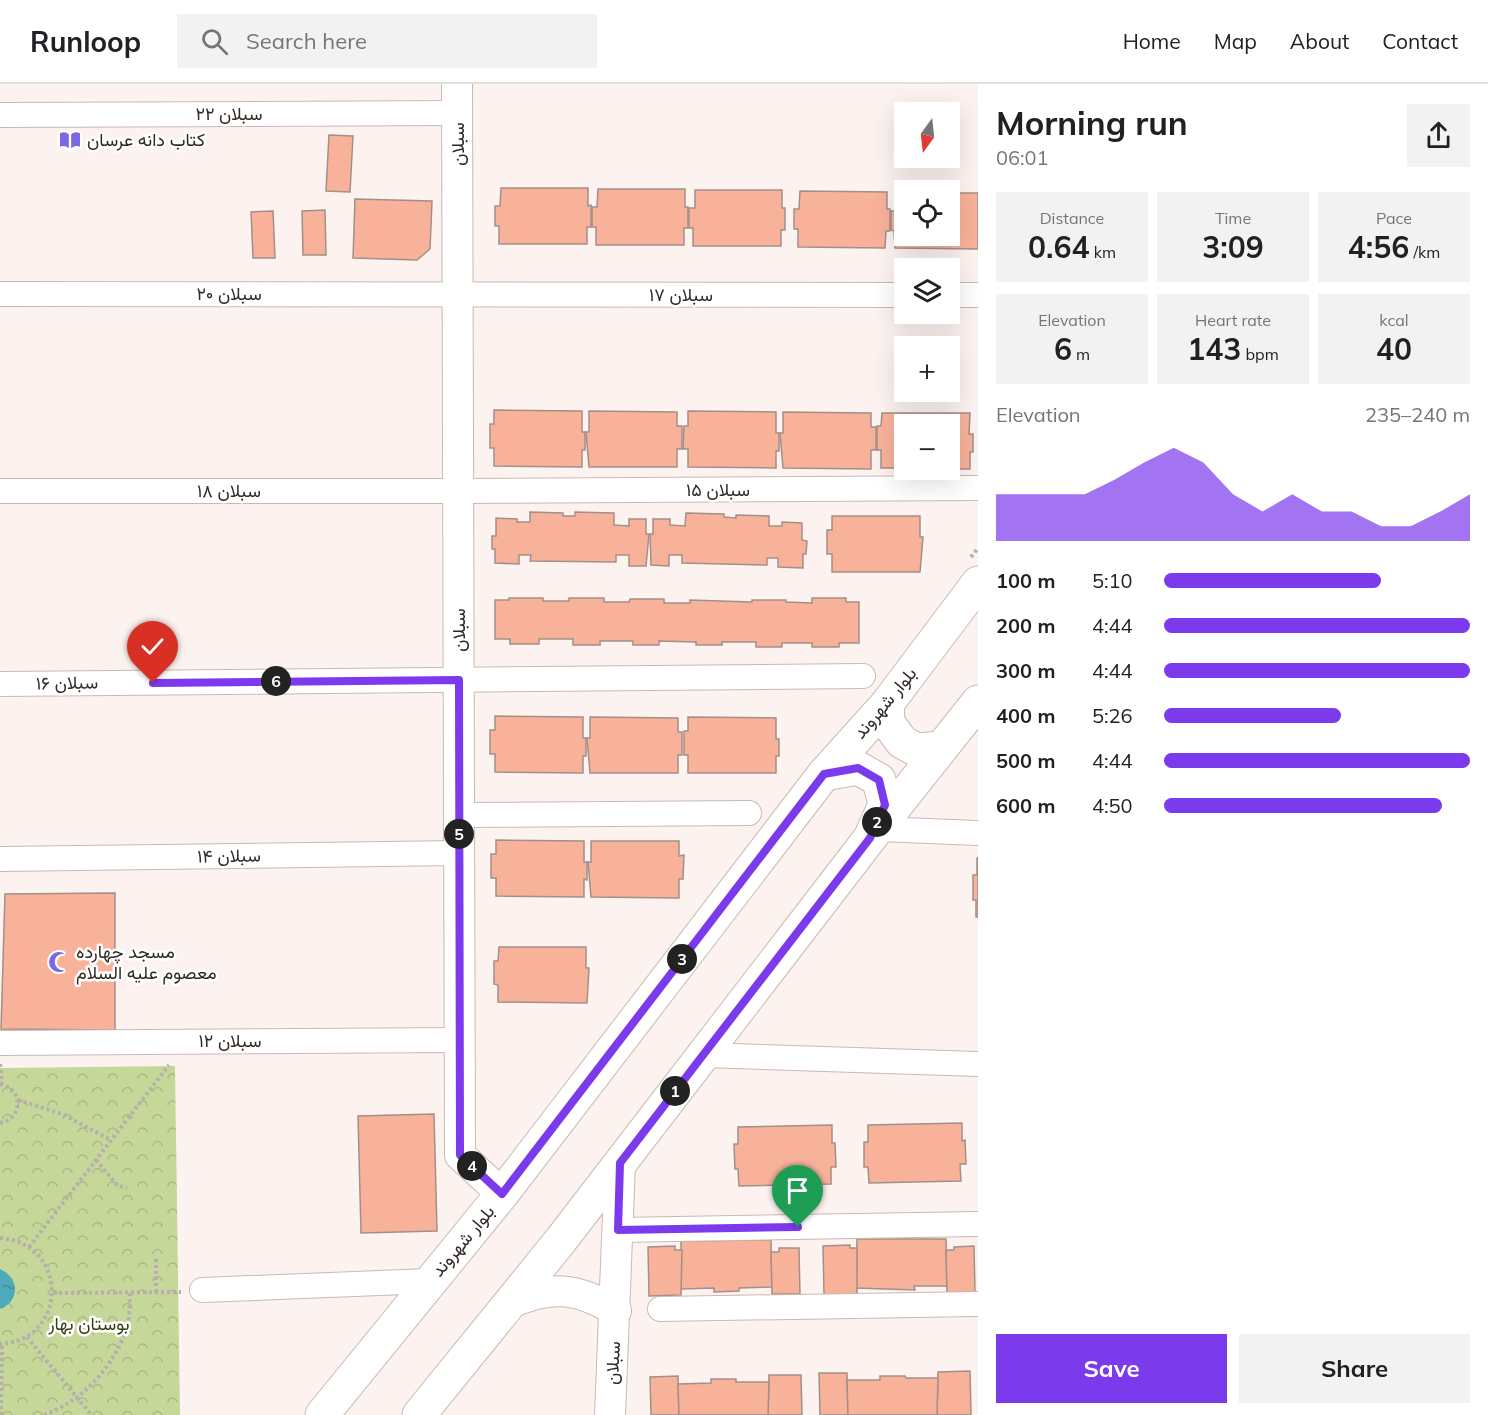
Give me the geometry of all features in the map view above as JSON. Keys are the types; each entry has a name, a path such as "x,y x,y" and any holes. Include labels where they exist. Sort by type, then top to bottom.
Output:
{"main road":[{"name":"بلوار شهروند","path":"322,1415 502,1194 824,774 887,704 978,583"},
{"path":"419,1415 620,1163 978,702"},
{"path":"887,704 888,723 902,742 917,750 940,748"},
{"path":"824,774 858,768 879,780 885,805 874,833"}],"street":[{"name":"سبلان ۲۲","path":"0,115 457,98"},
{"name":"سبلان","path":"457,98 460,1155 502,1194"},
{"name":"سبلان ۲۰","path":"0,294 458,294"},
{"name":"سبلان ۱۷","path":"458,294 894,295"},
{"path":"960,295 978,295"},
{"name":"سبلان ۱۵","path":"458,491 978,488"},
{"name":"سبلان ۱۸","path":"0,491 458,491"},
{"name":"سبلان ۱۶","path":"0,684 863,676"},
{"path":"459,815 749,813"},
{"path":"874,833 978,833"},
{"name":"سبلان ۱۴","path":"0,859 459,853"},
{"name":"سبلان ۱۲","path":"0,1043 459,1040"},
{"path":"703,1055 978,1064"},
{"name":"سبلان","path":"610,1415 616,1311 620,1163"},
{"path":"618,1230 978,1224"},
{"path":"202,1290 430,1281"},
{"path":"508,1304 529,1294 552,1290 574,1292 596,1299 616,1311"},
{"path":"660,1309 978,1304"}],"path":[{"path":"29,1247 169,1066 168,1042"},
{"path":"0,1062 1,1084 13,1089 18,1100 16,1113 0,1123"},
{"path":"18,1100 62,1114 111,1140"},
{"path":"96,1160 118,1186 127,1188"},
{"path":"0,1238 12,1239 29,1247 42,1259 50,1275 52,1293 49,1311 40,1326 27,1337 10,1344 1,1344 1,1415"},
{"path":"156,1258 156,1292"},
{"path":"52,1293 202,1290"},
{"path":"44,1415 64,1408 106,1368 127,1323 130,1292"},
{"path":"27,1337 89,1412 89,1415"}],"green space":[{"name":"بوستان بهار","path":"175,1066 180,1415 0,1415 0,1068"}],"water":[{"path":"0,1269 11,1278 15,1289 11,1301 0,1309"}],"building":[{"path":"329,135 353,136 350,192 326,191"},
{"path":"501,188 588,188 591,227 587,227 587,244 499,244 499,226 495,226 495,206 500,206"},
{"path":"598,189 685,189 688,228 684,228 684,245 596,245 596,227 592,227 592,207 597,207"},
{"path":"695,190 782,190 785,230 781,230 781,246 693,246 693,228 689,228 689,208 695,208"},
{"path":"800,191 887,192 890,231 886,231 885,248 798,247 798,229 794,229 794,209 799,209"},
{"path":"960,193 978,193 978,249 895,248 895,246 960,246"},
{"path":"355,199 432,201 430,249 417,260 353,258"},
{"path":"325,210 326,255 303,255 302,211"},
{"path":"273,211 275,258 253,258 251,212"},
{"path":"891,211 894,211 894,231 891,230"},
{"path":"494,410 582,411 585,450 582,450 582,467 494,466 494,448 490,448 490,424 494,424"},
{"path":"589,411 677,412 677,426 682,426 682,449 677,449 677,467 589,467 586,432 589,432"},
{"path":"688,411 776,412 779,451 776,451 776,468 688,467 688,449 683,449 684,426 688,426"},
{"path":"783,412 871,413 871,427 876,427 876,450 871,450 871,469 783,468 780,433 783,433"},
{"path":"882,413 970,413 969,434 973,434 973,452 970,452 970,469 960,469 960,414 894,414 894,468 881,468 881,450 877,450 877,426 881,426"},
{"path":"530,512 563,513 563,516 575,516 575,512 614,513 614,525 629,526 629,519 646,519 646,534 649,534 646,566 629,566 629,555 616,555 616,562 530,561 531,555 519,555 519,564 495,563 492,536 496,536 496,518 530,522"},
{"path":"686,513 724,514 724,517 736,518 736,515 769,516 769,526 782,526 782,522 802,523 802,540 807,541 806,554 803,554 803,568 778,567 778,558 767,558 767,565 682,563 682,555 669,555 669,566 651,565 650,534 653,534 653,519 670,519 670,525 685,526"},
{"path":"832,516 920,516 920,537 923,537 920,572 832,572 832,554 827,554 827,530 832,530"},
{"path":"509,598 569,601 569,598 604,598 604,602 664,599 664,603 690,603 690,600 752,602 752,600 786,600 786,602 812,603 812,598 846,598 846,602 859,602 859,643 839,643 839,647 812,647 812,643 782,643 782,647 756,647 756,642 696,645 696,642 659,641 659,645 633,645 633,641 600,641 600,645 573,645 573,639 539,639 539,644 510,644 510,639 495,639 495,600 509,600"},
{"path":"495,716 583,717 586,756 583,756 583,773 495,772 495,754 490,754 490,730 495,730"},
{"path":"590,717 678,718 678,732 682,732 682,755 678,755 678,773 590,773 587,738 590,738"},
{"path":"688,717 776,718 779,756 776,756 776,773 688,773 688,755 684,755 684,731 688,731"},
{"path":"496,840 584,841 587,880 584,879 584,897 496,896 496,878 491,878 491,854 496,854"},
{"path":"591,841 679,841 679,856 684,855 683,879 679,879 679,898 591,897 588,862 591,862"},
{"path":"977,858 978,917 976,917 973,875 977,875"},
{"name":"مسجد چهارده معصوم علیه السلام","path":"115,893 115,1030 1,1029 5,894"},
{"path":"499,947 586,947 586,968 589,968 587,1003 498,1002 498,985 494,984 494,961 498,961"},
{"path":"434,1114 437,1231 361,1233 358,1116"},
{"path":"962,1123 966,1164 960,1164 961,1181 869,1183 868,1167 864,1167 864,1142 868,1142 868,1125"},
{"path":"832,1125 836,1167 831,1167 831,1184 739,1186 738,1169 735,1169 734,1144 738,1144 738,1127"},
{"path":"857,1239 946,1239 947,1286 914,1286 915,1290 856,1288"},
{"path":"771,1240 772,1287 739,1288 739,1291 714,1292 714,1288 681,1289 681,1241"},
{"path":"850,1245 850,1248 857,1248 857,1294 824,1295 823,1246"},
{"path":"675,1246 675,1250 682,1250 681,1295 649,1296 648,1247"},
{"path":"974,1246 975,1292 947,1293 946,1250 954,1250 954,1247"},
{"path":"779,1248 799,1248 800,1294 772,1294 771,1252 779,1252"},
{"path":"970,1371 971,1415 937,1415 938,1372"},
{"path":"819,1373 847,1373 848,1415 820,1415"},
{"path":"769,1375 801,1375 802,1415 768,1415"},
{"path":"678,1376 679,1415 651,1415 650,1377"},
{"path":"880,1376 938,1378 937,1415 848,1415 847,1380 880,1380"},
{"path":"711,1379 769,1382 768,1415 679,1415 678,1384 711,1383"}],"place":[{"name":"کتاب دانه عرسان","path":"70,140"},
{"name":"مسجد چهارده معصوم علیه السلام","path":"59,962"}],"route":[{"path":"153,683 459,680 460,1155 502,1194 824,774 858,768 879,780 885,805 870,838 620,1163 618,1230 798,1227"}]}
